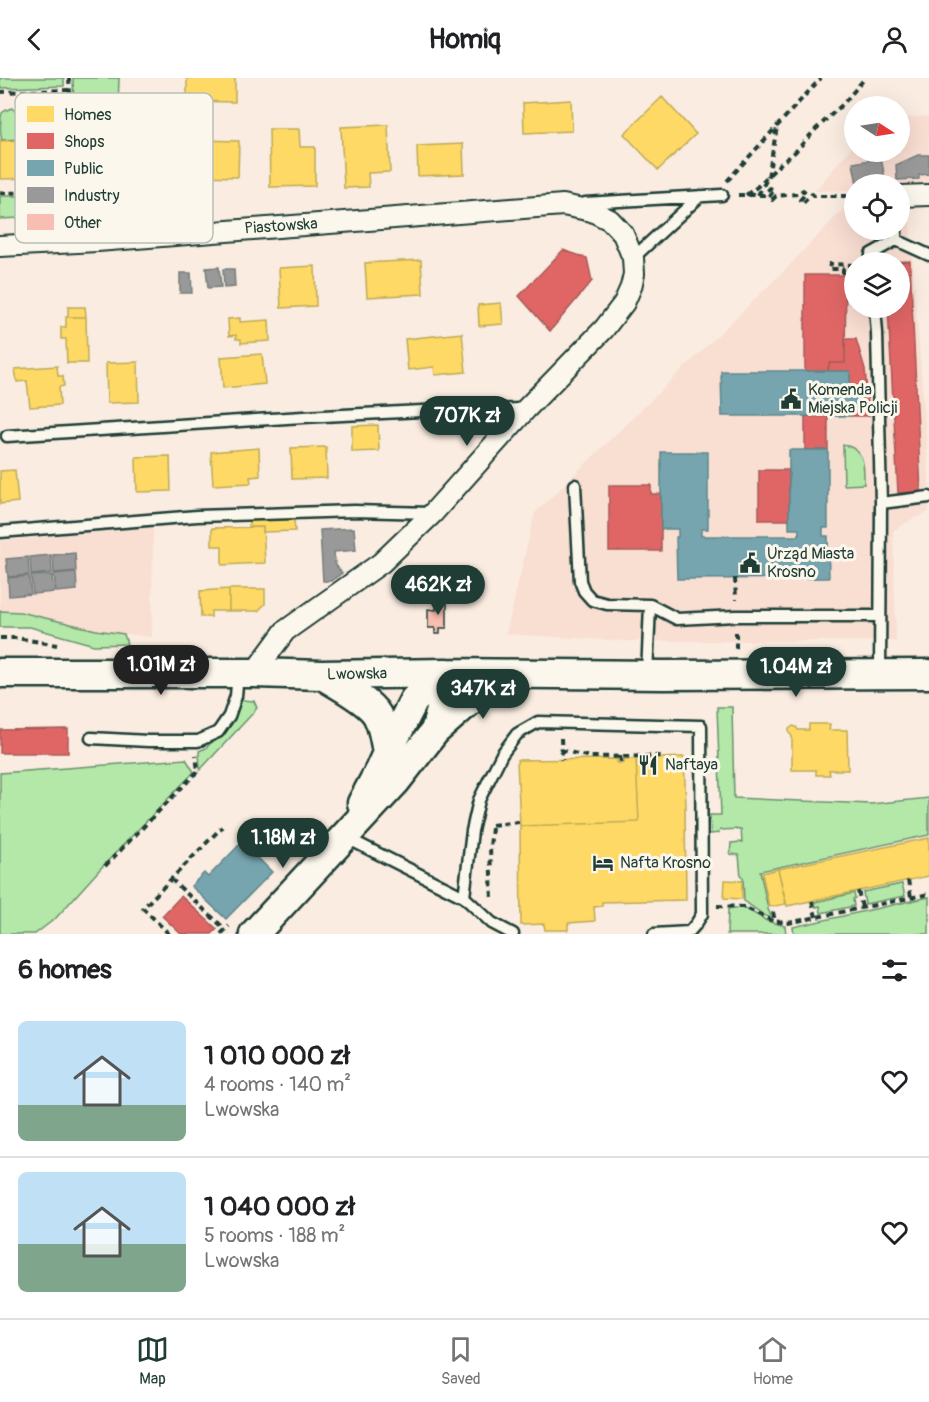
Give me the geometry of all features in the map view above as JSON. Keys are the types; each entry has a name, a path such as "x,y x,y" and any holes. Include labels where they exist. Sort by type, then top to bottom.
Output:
{"main road":[{"name":"Lwowska","path":"0,673 929,674"},
{"path":"435,730 444,700 446,673"},
{"path":"344,837 414,700 446,673"},
{"path":"243,928 344,837 396,781 435,730 500,674"},
{"path":"322,675 361,699 376,714 385,736 387,753"}],"street":[{"path":"910,196 929,195"},
{"name":"Piastowska","path":"213,232 563,205 592,211 610,220 623,234 633,258 634,274 631,287 624,303 604,329 526,409 433,513 381,563 285,631 246,673"},
{"name":"Piastowska","path":"0,246 58,243"}],"lane":[{"name":"Piastowska","path":"563,205 718,195"},
{"path":"633,258 700,196"},
{"path":"874,252 889,240"},
{"path":"904,240 929,255"},
{"path":"876,318 881,503 880,674"},
{"path":"7,436 303,417 526,409"},
{"path":"575,485 580,580 584,591 592,600 607,604 650,605 677,619 736,616 880,616"},
{"path":"881,503 929,497"},
{"path":"0,532 197,516 354,511 433,513"},
{"path":"647,675 650,605"},
{"path":"91,738 198,741 218,732 229,716 246,673"},
{"path":"464,897 472,831 479,800 502,754 517,734 538,722 701,726 702,914 688,932 654,934"},
{"path":"344,837 464,897 492,923 513,934"}],"path":[{"path":"69,78 70,93"},
{"path":"718,195 821,78"},
{"path":"745,195 795,152 843,104 865,78"},
{"path":"0,92 70,90"},
{"path":"758,195 768,177 777,126"},
{"path":"718,195 764,195 770,188 774,190 769,197 772,200 776,196 798,194 803,190 806,192 800,200 803,203 812,194 814,196 844,196"},
{"path":"0,194 15,193"},
{"path":"843,274 843,269 829,269 830,264 844,265"},
{"path":"735,578 735,587"},
{"path":"105,866 198,771 196,756 198,741"},
{"path":"562,760 561,750 590,757 662,756"},
{"path":"620,756 621,763"},
{"path":"493,819 490,847 491,884 492,902 497,909"},
{"path":"492,825 520,822"},
{"path":"169,934 143,908 222,827"},
{"path":"171,879 225,929"},
{"path":"908,880 911,897"},
{"path":"858,891 862,907"},
{"path":"702,905 744,907 775,921 788,923 929,894"},
{"path":"812,901 816,917"},
{"path":"772,912 775,921"},
{"path":"220,934 225,929 243,928"}],"shaded area":[{"path":"929,116 929,189 910,190 910,174 844,174 844,190 815,191 844,156 844,162 910,162 910,117"},
{"path":"844,208 844,240 910,240 910,227 929,477 929,512 893,531 896,641 626,641 506,634 535,513 786,269"},
{"path":"153,526 152,637 96,630 20,612 0,611 0,541"}],"green space":[{"path":"0,78 64,78 64,86 0,88"},
{"path":"73,78 119,78 118,93 73,93"},
{"path":"12,108 15,111 15,139 2,140 1,115"},
{"path":"0,196 15,196 15,218 0,219"},
{"path":"843,445 851,447 860,454 864,484 844,485"},
{"path":"0,611 20,612 96,630 124,634 127,644 94,645 30,627 0,627"},
{"path":"241,700 254,701 257,708 200,770 199,751 206,748 234,718"},
{"path":"717,707 732,707 734,798 871,804 929,798 929,835 760,871 772,919 764,915 744,901 739,855 730,854 731,843 742,842 741,829 720,830 719,833 711,834 710,815 721,815"},
{"path":"186,759 194,772 56,918 35,934 0,934 0,773"},
{"path":"902,884 905,896 865,904 863,892"},
{"path":"854,893 854,906 821,913 820,906 816,907 815,902"},
{"path":"929,897 929,934 794,934 793,927"},
{"path":"730,908 745,908 767,921 785,926 786,934 727,934"}],"building: Homes":[{"path":"187,78 235,78 235,102 213,102 213,93 187,93"},
{"path":"662,97 696,134 658,170 624,134"},
{"path":"571,100 572,131 524,133 523,103"},
{"path":"388,125 390,172 368,173 369,187 344,188 341,127"},
{"path":"269,129 299,129 300,147 315,147 315,186 270,187"},
{"path":"15,140 15,179 0,179 0,141"},
{"path":"213,140 239,141 238,177 213,176"},
{"path":"463,144 464,174 418,176 417,146"},
{"path":"421,260 423,294 367,297 365,263"},
{"path":"315,266 316,306 281,308 279,268"},
{"path":"501,303 503,324 479,326 478,305"},
{"path":"68,307 85,307 86,317 68,317"},
{"path":"66,317 86,317 87,363 67,363 66,339 61,339 61,327 66,327"},
{"path":"240,318 240,322 269,320 270,341 241,343 241,339 236,339 236,335 229,336 228,319"},
{"path":"462,333 466,372 435,375 434,367 408,370 405,339"},
{"path":"262,354 265,384 223,388 221,357"},
{"path":"138,362 139,402 107,403 106,363"},
{"path":"57,366 58,376 63,376 64,386 59,387 60,405 30,407 27,381 17,382 15,369"},
{"path":"378,425 379,451 352,452 352,426"},
{"path":"326,447 327,478 292,479 291,448"},
{"path":"259,448 260,476 250,477 251,483 213,485 211,452"},
{"path":"170,456 171,491 137,492 136,457"},
{"path":"15,470 18,502 0,504 0,471"},
{"path":"294,519 295,531 263,532 263,527 249,527 249,520"},
{"path":"263,527 265,563 222,565 222,546 212,546 212,528"},
{"path":"229,589 265,589 265,604 258,611 229,611"},
{"path":"229,589 229,611 211,611 211,617 201,617 200,591"},
{"path":"809,724 830,724 829,730 847,730 848,770 829,770 830,775 816,775 816,770 792,770 792,736 789,729 793,726 798,730 809,730"},
{"name":"Nafta Krosno","path":"684,757 686,900 602,902 602,906 594,907 595,921 568,923 568,930 545,930 544,924 521,925 520,826 639,822 636,759"},
{"path":"617,759 617,763 624,763 624,759 636,759 639,822 520,826 517,760"},
{"path":"929,838 929,876 787,906 778,869"},
{"path":"778,869 786,904 769,907 762,873"},
{"path":"725,880 742,881 742,899 724,898"}],"building: Shops":[{"path":"563,250 587,258 592,281 550,331 519,296"},
{"path":"910,261 921,492 898,493 889,318 910,318"},
{"path":"805,275 844,275 845,363 829,363 828,371 805,371"},
{"path":"845,339 856,339 865,369 869,416 850,416 850,410 861,410 861,389 850,389 850,371 828,371 829,363 845,363"},
{"path":"805,416 828,416 828,450 805,450"},
{"path":"759,470 789,470 789,520 759,520"},
{"path":"609,485 651,485 651,494 661,494 661,551 609,551"},
{"path":"68,729 68,753 0,753 0,730"},
{"path":"181,896 217,929 212,934 181,934 162,916"}],"building: Public":[{"name":"Komenda Miejska Policji","path":"721,371 850,371 850,389 861,389 861,410 850,410 850,416 722,416"},
{"path":"789,450 828,450 828,528 823,528 823,536 828,536 829,578 677,579 676,537 678,537 678,529 661,529 661,452 708,452 708,529 701,529 701,536 799,536 799,529 789,529"},
{"path":"242,842 272,872 226,919 191,886 204,873 208,877"}],"building: Industry":[{"path":"918,155 929,155 929,174 919,175 919,179 910,179 910,174 897,174 896,165 910,162 910,159"},
{"path":"882,162 884,174 855,174 853,163"},
{"path":"219,267 221,287 208,288 206,268"},
{"path":"223,269 234,269 235,287 224,288"},
{"path":"180,273 191,273 192,293 180,293"},
{"path":"354,528 356,550 334,552 335,564 342,573 331,581 323,581 320,530"},
{"path":"75,553 76,571 54,573 53,555"},
{"path":"51,555 52,573 31,575 30,557"},
{"path":"28,557 29,575 8,577 6,559"},
{"path":"76,572 77,590 56,592 54,574"},
{"path":"52,575 54,592 33,594 31,576"},
{"path":"29,576 31,594 9,596 8,578"}],"building: Other":[{"path":"436,598 447,598 447,628 440,628 440,634 435,634 435,628 428,628 428,609 436,610"}],"place":[{"name":"Komenda Miejska Policji","path":"791,399"},
{"name":"Urząd Miasta Krosno","path":"750,563"},
{"name":"Naftaya","path":"648,765"},
{"name":"Nafta Krosno","path":"603,863"}]}
